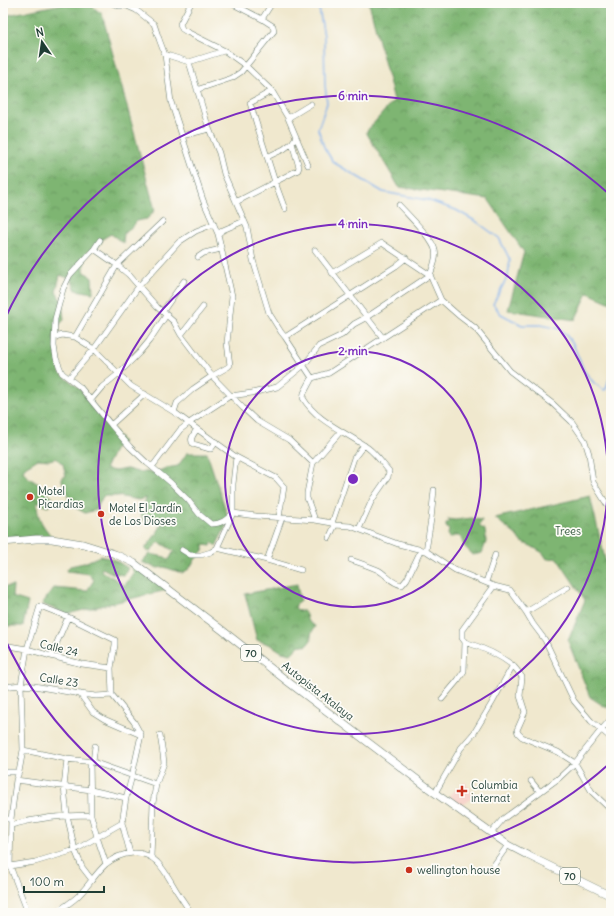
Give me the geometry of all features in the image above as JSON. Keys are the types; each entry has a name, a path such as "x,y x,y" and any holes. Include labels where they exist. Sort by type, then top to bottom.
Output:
{"main road":[{"name":"Autopista Atalaya","path":"3,542 52,539 83,544 115,554 134,564 435,794 508,845 611,896"}],"street":[{"path":"112,3 119,6 127,6 136,10 154,24 164,55 171,102 203,200 218,234 232,296 227,343 230,365 228,368 212,376 193,389 177,403 174,412"},
{"path":"191,3 180,24 182,29 199,39 225,50 246,66 272,91 288,118 308,165"},
{"path":"197,90 232,78 241,72 274,31 273,26 239,5 231,3"},
{"path":"262,19 272,3"},
{"path":"164,55 189,62 225,50"},
{"path":"189,62 209,130 219,153 224,174 247,227 252,260 269,313 312,378"},
{"path":"272,91 250,103 275,182 286,210"},
{"path":"288,118 311,104"},
{"path":"182,136 209,130"},
{"path":"267,157 284,149 292,143 296,137"},
{"path":"236,202 298,170 299,166 292,143"},
{"path":"152,467 180,430 189,423 230,396 277,387 304,365 319,346 342,335 354,324 367,317 430,274 436,258 435,249 431,241 399,205"},
{"path":"75,337 117,265 162,221"},
{"path":"218,234 223,230 244,221"},
{"path":"69,378 94,349 139,286 179,242 196,231 214,224"},
{"path":"100,240 94,249 70,275 63,289 55,319 54,346 56,358 62,372 80,387 130,447 171,483 209,523 220,523 226,520 233,513"},
{"path":"332,273 382,242 430,274 441,300 475,328 510,371 553,404 572,422 585,442 589,454 593,482 611,511"},
{"path":"94,249 129,275 174,322 181,335 212,376 230,396 257,421 289,440 313,463"},
{"path":"198,257 204,253 221,249"},
{"path":"315,250 382,338"},
{"path":"285,336 396,266 406,258"},
{"path":"91,400 102,387 118,374 139,353 149,341 184,280"},
{"path":"358,529 372,500 388,477 389,471 379,458 364,446 313,412 303,398 304,393 312,378 328,373 441,300"},
{"path":"181,335 204,307"},
{"path":"55,337 62,334 75,337 94,349 131,386 174,412 236,457 276,478 284,487 280,518 267,560"},
{"path":"111,425 145,394"},
{"path":"197,429 191,440 193,444 211,449 216,442"},
{"path":"315,520 307,498 313,463 341,432"},
{"path":"329,538 354,458 364,446"},
{"path":"182,550 190,555 201,555 211,552 217,548 233,513 233,484 236,457"},
{"path":"351,560 380,571 396,584 402,585 424,550 431,519 434,490"},
{"path":"233,513 315,520 350,526 398,544 424,550 455,570 494,586 510,590 545,640 574,701 582,712 611,738"},
{"path":"217,548 301,570"},
{"path":"486,582 495,555"},
{"path":"442,699 464,671 465,642 462,638 462,630 494,586"},
{"path":"526,612 568,587"},
{"path":"28,913 10,866 11,822 16,780 23,750 22,685 27,649 40,606 68,616 115,640 116,645 111,668 112,695 134,722 141,735 126,798 122,822 130,853"},
{"path":"51,656 68,616"},
{"path":"465,642 481,647 513,665 522,677 520,696 525,712 517,730 518,733 522,737 558,752 575,762 592,792 611,810"},
{"name":"Calle 24","path":"3,645 27,649 82,664 111,668"},
{"path":"435,794 461,748 478,727 513,665"},
{"name":"Calle 23","path":"3,687 22,685 96,696 112,695"},
{"path":"80,694 93,712 104,719 141,735"},
{"path":"491,833 503,819 558,778 575,762 611,719"},
{"path":"151,857 153,803 156,784 164,762 160,735"},
{"path":"95,746 91,762 91,815 106,864"},
{"path":"23,750 91,762 156,784"},
{"path":"68,759 64,787 67,815 75,850 82,867 92,880"},
{"path":"3,772 19,772"},
{"path":"16,780 91,790 126,798"},
{"path":"532,781 540,792"},
{"path":"3,819 11,822 67,815 91,815"},
{"path":"3,866 35,862 75,850 122,822"},
{"path":"491,869 508,845"},
{"path":"55,913 79,896 106,864 116,858 130,853 140,853 151,857 166,872 191,913"}],"shaded area":[{"name":"Columbia internat","path":"465,782 474,796 460,807 449,795"}],"green space":[{"path":"67,3 88,3 102,14 155,210 147,219 136,221 134,225 124,233 123,243 111,234 104,238 98,247 87,253 84,271 92,278 93,293 76,290 71,279 60,275 56,292 62,302 64,320 57,327 54,337 60,373 79,388 123,442 114,450 105,469 115,471 127,469 138,472 156,472 166,468 178,466 187,453 207,453 229,520 216,546 212,542 211,546 204,545 204,549 189,569 182,573 164,567 158,568 141,562 150,554 165,557 169,560 174,551 159,542 149,552 145,549 162,524 155,520 143,520 141,508 147,498 138,500 118,496 103,496 96,510 85,513 69,504 68,495 61,478 66,476 63,464 56,458 49,460 38,459 25,467 23,471 29,478 40,485 39,491 46,493 53,498 48,507 37,502 38,513 41,521 45,529 52,537 3,539 3,16"},
{"path":"369,3 605,3 611,45 611,303 588,293 575,320 508,310 524,252 488,199 399,187 366,132 394,100"},
{"name":"Trees","path":"590,496 611,584 611,704 607,708 590,697 568,641 585,600 557,558 547,559 543,553 521,542 516,535 495,518"},
{"path":"472,518 482,520 479,526 485,530 486,542 482,553 473,555 464,546 459,536 449,538 449,530 446,527 446,523 449,522 448,519 455,520"},
{"path":"100,556 113,559 128,568 124,575 114,574 102,568 101,571 116,579 124,586 134,573 130,564 167,590 67,614 42,604 54,588 87,591 94,580 89,574 66,571 70,566 84,563"},
{"path":"297,584 300,601 295,608 299,611 304,611 308,621 315,626 311,634 311,640 306,646 300,645 291,654 282,652 271,645 257,640 245,594"},
{"path":"13,586 12,597 28,602 23,626 3,626 3,587"}],"waterway":[{"path":"318,3 324,36 327,103 318,129 324,147 333,162 383,192 427,200 456,210 477,222 499,238 510,260 508,276 493,304 501,314 522,325 541,325 560,329 573,344 584,371 594,383 604,390 606,389 609,379 611,378"}],"place":[{"name":"Motel Picardias","path":"30,497"},
{"name":"Motel El Jardín de Los Dioses","path":"101,514"},
{"name":"Columbia internat","path":"462,791"},
{"name":"wellington house","path":"409,870"}]}
